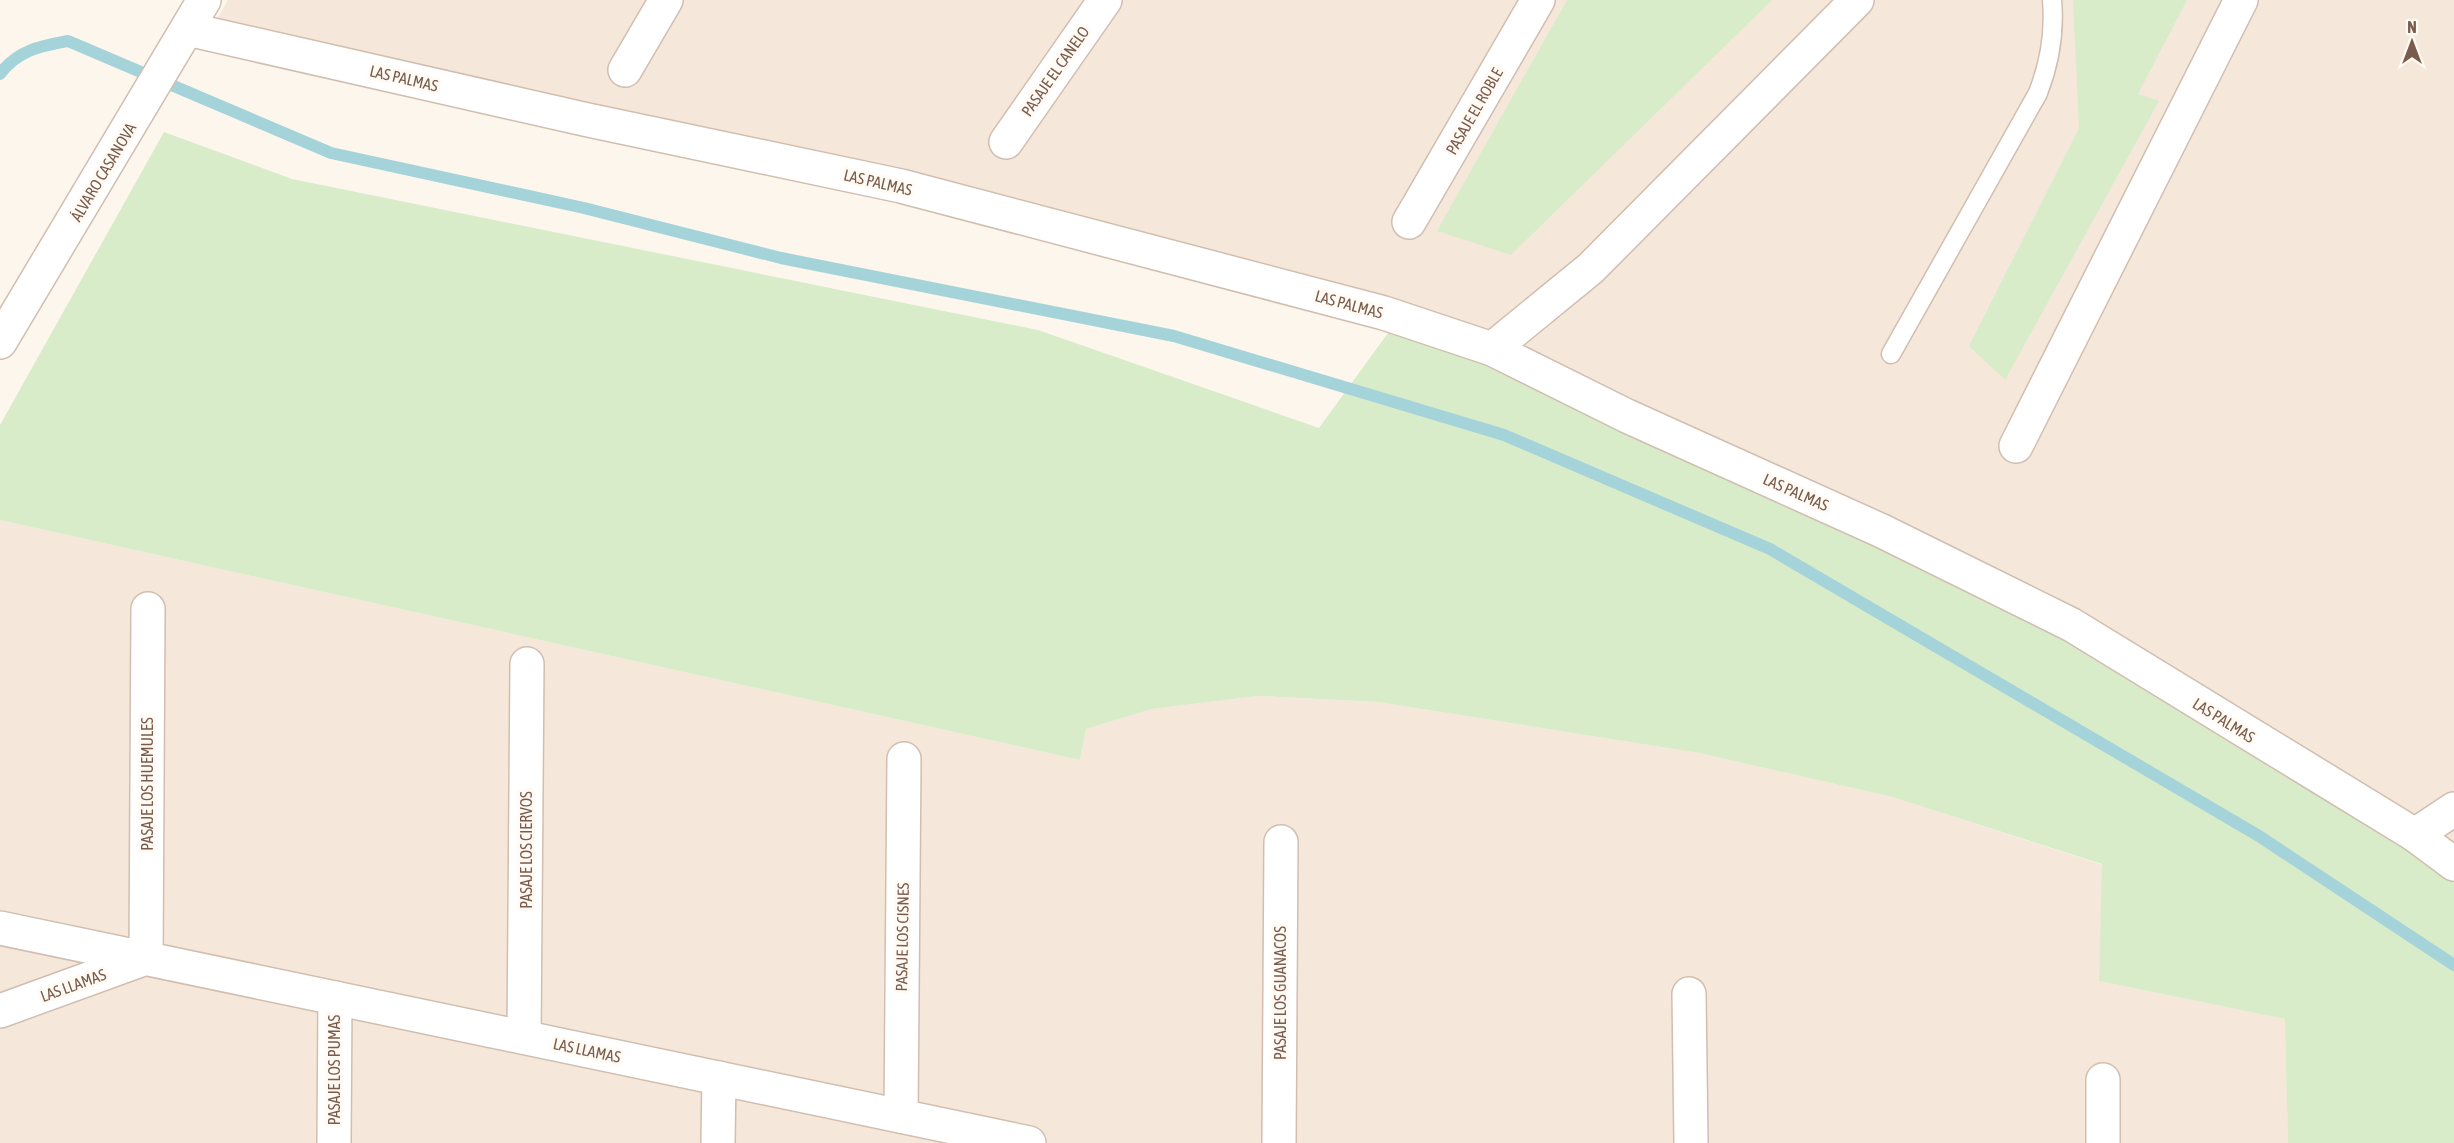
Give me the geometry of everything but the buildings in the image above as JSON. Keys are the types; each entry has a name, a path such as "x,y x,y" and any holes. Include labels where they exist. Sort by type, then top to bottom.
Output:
{"street":[{"name":"ÁLVARO CASANOVA","path":"0,342 204,0"},
{"path":"625,70 666,0"},
{"name":"PASAJE EL CANELO","path":"1006,142 1105,0"},
{"name":"PASAJE EL ROBLE","path":"1409,222 1538,0"},
{"path":"1492,349 1592,268 1857,0"},
{"path":"2016,446 2241,0"},
{"name":"LAS PALMAS","path":"187,29 588,120 901,186 1384,313 1492,349 1627,416 1882,531 2072,625 2415,835 2454,864"},
{"name":"PASAJE LOS HUEMULES","path":"146,958 148,609"},
{"name":"PASAJE LOS CIERVOS","path":"524,1037 527,664"},
{"name":"PASAJE LOS CISNES","path":"901,1116 904,759"},
{"path":"2415,835 2454,809"},
{"name":"PASAJE LOS GUANACOS","path":"1279,1143 1281,842"},
{"name":"LAS LLAMAS","path":"0,928 1029,1143"},
{"name":"LAS LLAMAS","path":"0,1011 146,958"},
{"path":"1689,994 1691,1143"},
{"name":"PASAJE LOS PUMAS","path":"334,998 334,1143"},
{"path":"718,1143 719,1078"},
{"path":"2103,1080 2103,1143"}],"lane":[{"path":"1891,354 2038,93 2047,69 2052,43 2052,0"}],"shaded area":[{"path":"228,0 2454,0 2454,871 1533,372 1189,262 205,40"},
{"path":"0,520 1080,760 1086,729 1152,709 1258,696 1378,702 1699,753 1892,797 2103,865 2099,981 2286,1019 2288,1143 0,1143"}],"green space":[{"path":"1567,0 1772,0 1511,255 1437,231"},
{"path":"2073,0 2187,0 2138,94 2159,101 2005,380 1969,346 2079,128"},
{"path":"164,132 292,179 1038,330 1319,428 1396,322 2058,628 2454,871 2454,1143 2288,1143 2285,1019 2099,981 2102,864 1892,797 1699,753 1378,702 1258,696 1152,709 1086,729 1080,760 0,520 0,425"}],"waterway":[{"path":"0,74 22,54 39,47 68,41 331,153 584,208 781,258 1174,336 1504,435 1770,549 2259,836 2454,965"}]}
